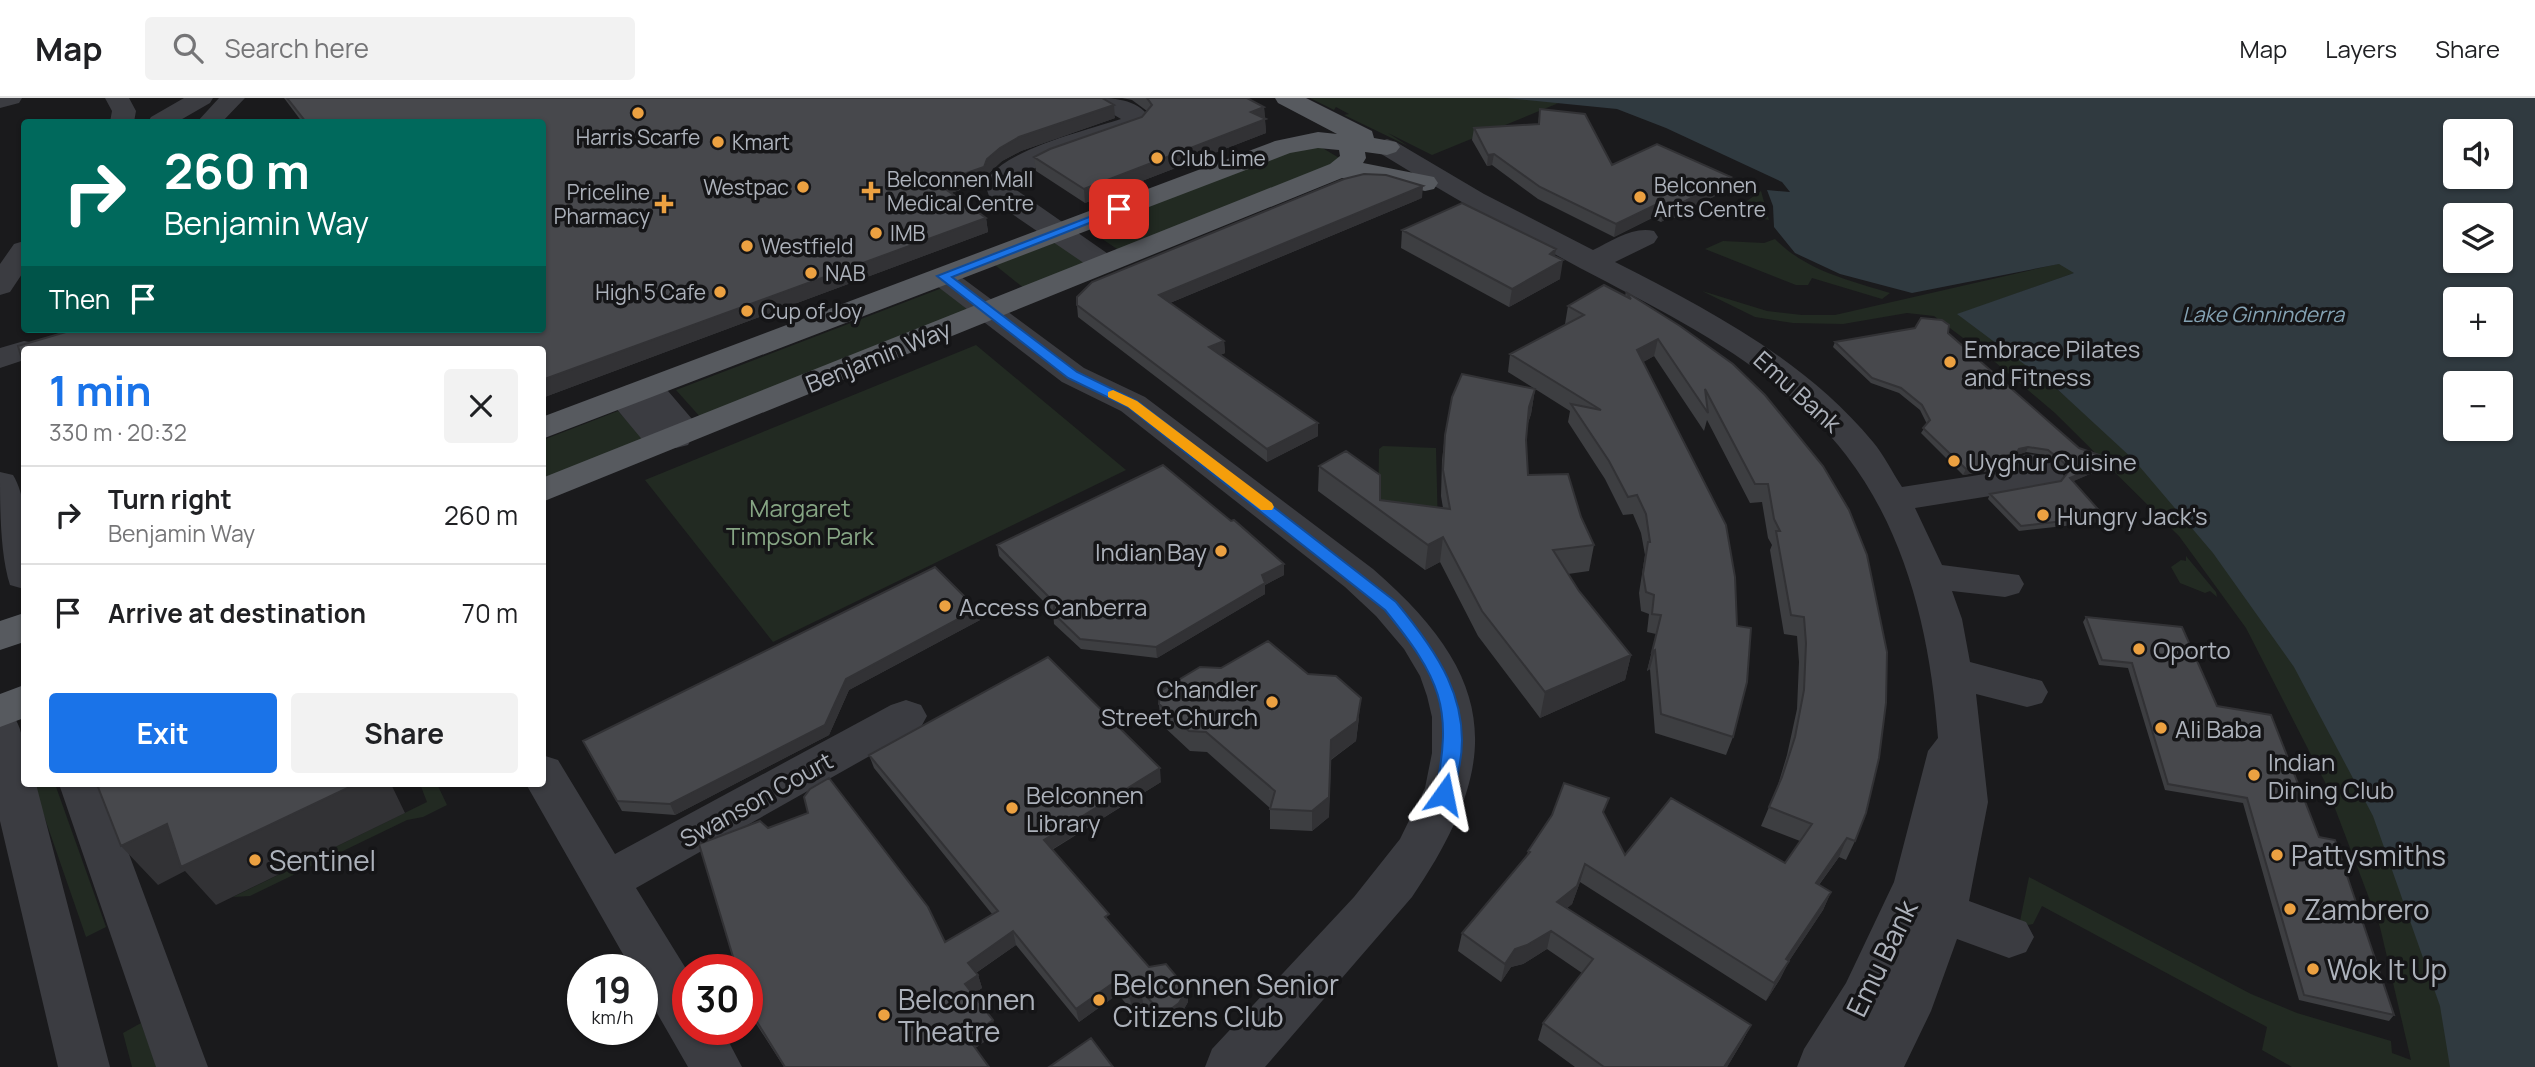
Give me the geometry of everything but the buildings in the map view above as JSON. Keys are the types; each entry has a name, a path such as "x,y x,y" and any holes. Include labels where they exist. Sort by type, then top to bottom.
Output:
{"main road":[{"path":"1258,98 1284,104 1346,147 1366,171 1425,183"},
{"path":"1284,104 1293,125 1293,132 1284,146"},
{"name":"Benjamin Way","path":"546,427 1024,246 1052,220 1105,215 1284,146 1318,140 1346,147 1387,147"},
{"name":"Benjamin Way","path":"546,489 1113,261 1346,147"},
{"path":"0,636 21,628"},
{"path":"0,711 21,702"}],"street":[{"path":"0,101 10,98"},
{"path":"117,98 124,111 123,119"},
{"path":"159,116 185,98"},
{"path":"159,116 201,98"},
{"path":"212,119 233,98"},
{"path":"1104,98 1126,110 1124,102"},
{"path":"1104,98 1138,117 1133,123 1018,164 1000,178 998,187 1000,194 1052,220 1113,261"},
{"path":"972,174 1126,120 1124,102"},
{"path":"1052,220 1022,192 1019,178 1034,166 1141,127 1151,119 1149,113 1124,102"},
{"name":"Emu Bank","path":"1387,147 1474,200 1718,328 1778,369 1812,397 1861,450 1905,521 1929,578 1942,619 1952,672 1965,802 1927,905 1905,1012 1877,1067"},
{"name":"Emu Bank","path":"1425,183 1474,200"},
{"path":"0,252 21,230"},
{"path":"1591,262 1644,237"},
{"path":"0,286 21,254"},
{"path":"957,271 1002,306 1073,375 1133,404 1391,606 1420,642 1442,682 1453,716 1453,753 1444,794 1433,826 1413,860 1358,927 1231,1067"},
{"path":"0,358 21,352"},
{"path":"637,393 632,407 657,436 676,438"},
{"path":"1892,500 2046,476 2031,464"},
{"path":"0,483 21,564"},
{"path":"1929,578 2005,584"},
{"path":"1952,672 2027,692"},
{"name":"Swanson Court","path":"607,881 906,716"},
{"path":"0,730 84,1067"},
{"path":"546,779 672,992"},
{"path":"82,787 182,1067"},
{"path":"1927,905 2009,937"},
{"name":"Emu Bank","path":"1824,1067 1864,999 1927,905"},
{"path":"703,1045 716,1067"}],"green space":[{"path":"1310,98 1525,98 1561,102 1432,155 1344,115 1349,114 1336,107 1334,110"},
{"path":"1319,146 1341,159 1322,171 1120,251 1086,228 1289,151"},
{"path":"1761,191 1769,220 1739,213 1714,216 1716,203 1744,203"},
{"path":"1775,239 1814,267 1890,293 1882,299 1812,278 1808,285 1796,285 1705,249 1723,241 1764,243"},
{"path":"1057,242 1088,265 1025,289 995,265"},
{"path":"2062,263 2077,272 1959,314 2021,359 2083,411 2144,469 2260,607 2365,782 2461,1067 2292,1067 2262,1050 2267,1027 2042,906 2033,924 2020,921 2029,877 2251,994 2297,1013 2391,1041 2392,1053 2411,1060 2380,927 2325,782 2246,628 2179,536 2055,413 1995,362 1934,316 1907,313 1843,324 1793,323 1755,317 1702,291 1767,311 1835,315"},
{"path":"942,288 972,312 702,419 676,390"},
{"name":"Margaret Timpson Park","path":"976,345 1126,470 773,642 645,480"},
{"path":"618,411 646,441 546,481 546,439"},
{"path":"1383,446 1436,448 1438,530 1378,517 1379,449"},
{"path":"2186,556 2216,592 2217,597 2210,591 2205,593 2180,583 2171,567 2181,560 2186,561"},
{"path":"34,787 56,787 106,927 86,937"},
{"path":"421,787 438,787 447,805 423,817 407,820 250,896 233,897 427,802"},
{"path":"141,1023 157,1067 132,1067 123,1033"}],"water":[{"name":"Lake Ginninderra","path":"1506,98 2535,98 2535,1067 2450,1067 2440,1006 2373,816 2294,667 2213,553 2134,460 2056,388 1957,314 2074,273 2059,264 1912,293 1840,274 1795,253 1774,227 1773,206 1767,190 1790,192 1782,182 1666,128 1617,109"}],"slow traffic":[{"path":"1113,394 1133,404 1267,507"}],"place":[{"name":"Harris Scarfe","path":"638,113"},
{"name":"Kmart","path":"718,142"},
{"name":"Club Lime","path":"1157,158"},
{"name":"Westpac","path":"803,187"},
{"name":"Belconnen Mall Medical Centre","path":"871,191"},
{"name":"Belconnen Arts Centre","path":"1640,197"},
{"name":"Priceline Pharmacy","path":"664,204"},
{"name":"IMB","path":"876,233"},
{"name":"Westfield","path":"747,246"},
{"name":"NAB","path":"811,273"},
{"name":"High 5 Cafe","path":"720,292"},
{"name":"Cup of Joy","path":"747,311"},
{"name":"Embrace Pilates and Fitness","path":"1950,362"},
{"name":"Uyghur Cuisine","path":"1954,461"},
{"name":"Hungry Jack's","path":"2043,515"},
{"name":"Indian Bay","path":"1221,551"},
{"name":"Access Canberra","path":"945,606"},
{"name":"Oporto","path":"2139,649"},
{"name":"Chandler Street Church","path":"1272,702"},
{"name":"Ali Baba","path":"2161,728"},
{"name":"Indian Dining Club","path":"2254,775"},
{"name":"Belconnen Library","path":"1012,808"},
{"name":"Pattysmiths","path":"2277,855"},
{"name":"Sentinel","path":"255,860"},
{"name":"Zambrero","path":"2290,909"},
{"name":"Wok It Up","path":"2313,969"},
{"name":"Belconnen Senior Citizens Club","path":"1099,1000"},
{"name":"Belconnen Theatre","path":"884,1015"}],"route":[{"path":"1119,209 943,276 1073,375 1133,404 1359,578 1391,606 1420,642 1442,682 1453,716 1453,753 1444,794"}]}
